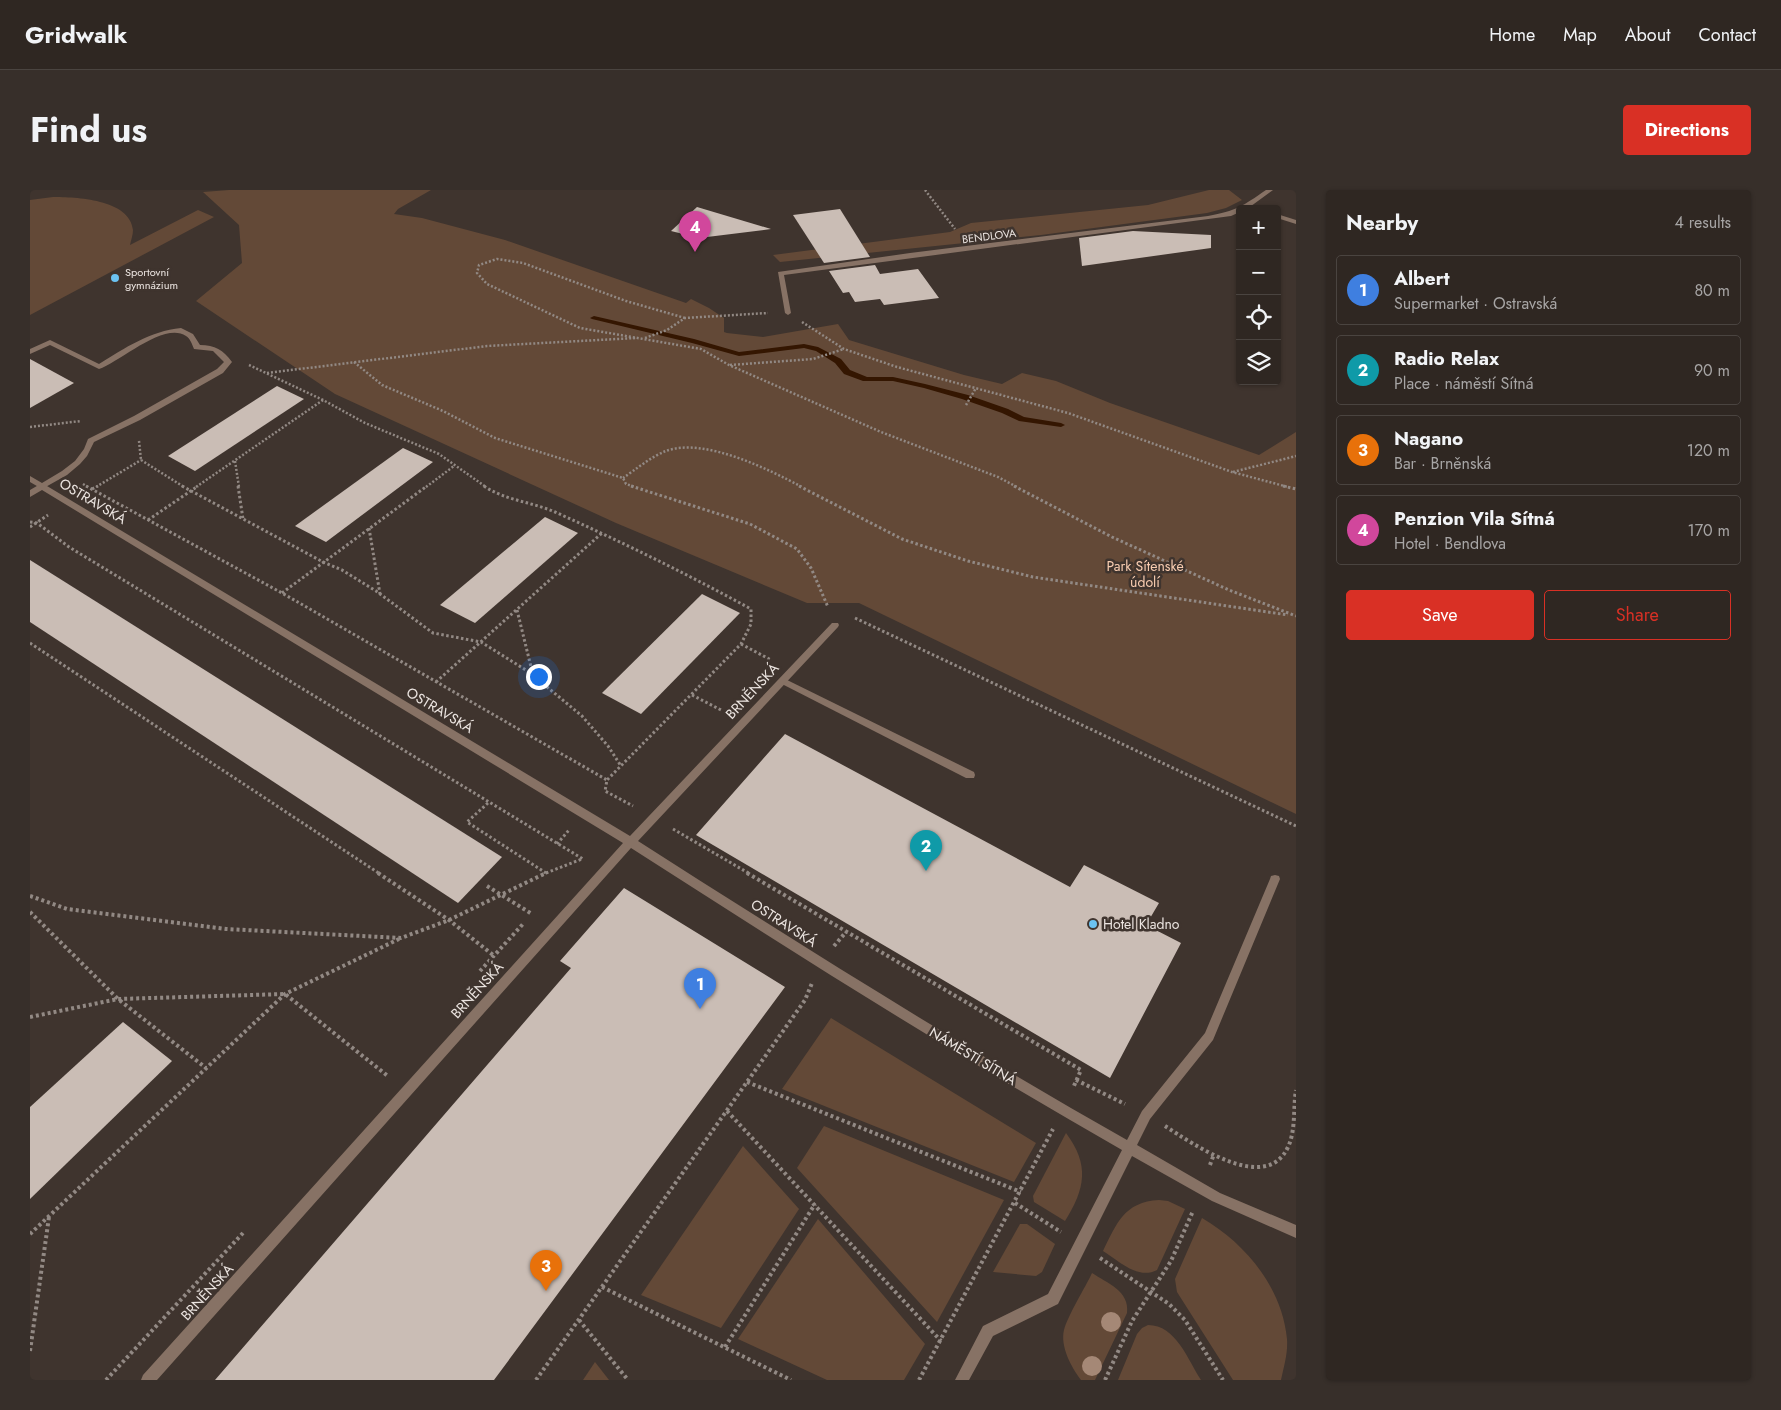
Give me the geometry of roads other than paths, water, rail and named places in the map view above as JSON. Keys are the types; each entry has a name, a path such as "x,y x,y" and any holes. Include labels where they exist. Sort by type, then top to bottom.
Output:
{"street":[{"name":"BENDLOVA","path":"1250,205 1270,190"},
{"name":"BENDLOVA","path":"788,313 780,273 1208,218 1236,212"},
{"path":"1281,217 1296,222"},
{"path":"30,352 50,342 99,367 160,332 175,329 191,335 196,341 197,347 209,347 221,351 228,362 220,371 137,418 92,440 87,454 77,464 30,494"},
{"name":"OSTRAVSKÁ","path":"30,479 631,842 820,962"},
{"name":"BRNĚNSKÁ","path":"148,1380 631,842 835,625"},
{"path":"783,681 970,775"},
{"path":"962,1380 988,1331 1053,1299 1146,1115 1209,1036 1275,880"},
{"name":"NÁMĚSTÍ SÍTNÁ","path":"820,962 1128,1148 1201,1189 1296,1232"}],"waterway":[{"path":"594,318 694,341 739,354 804,346 818,349 838,361 847,372 866,379 893,379 925,386 965,397 1022,419 1061,425"}],"place":[{"name":"Penzion Vila Sítná","path":"695,252"},
{"name":"Sportovní gymnázium","path":"115,278"},
{"name":"Radio Relax","path":"926,871"},
{"name":"Hotel Kladno","path":"1093,924"},
{"name":"Albert","path":"700,1009"},
{"name":"Nagano","path":"546,1291"}],"park label":[{"name":"Park Sítenské údolí","path":"1145,574"}]}
